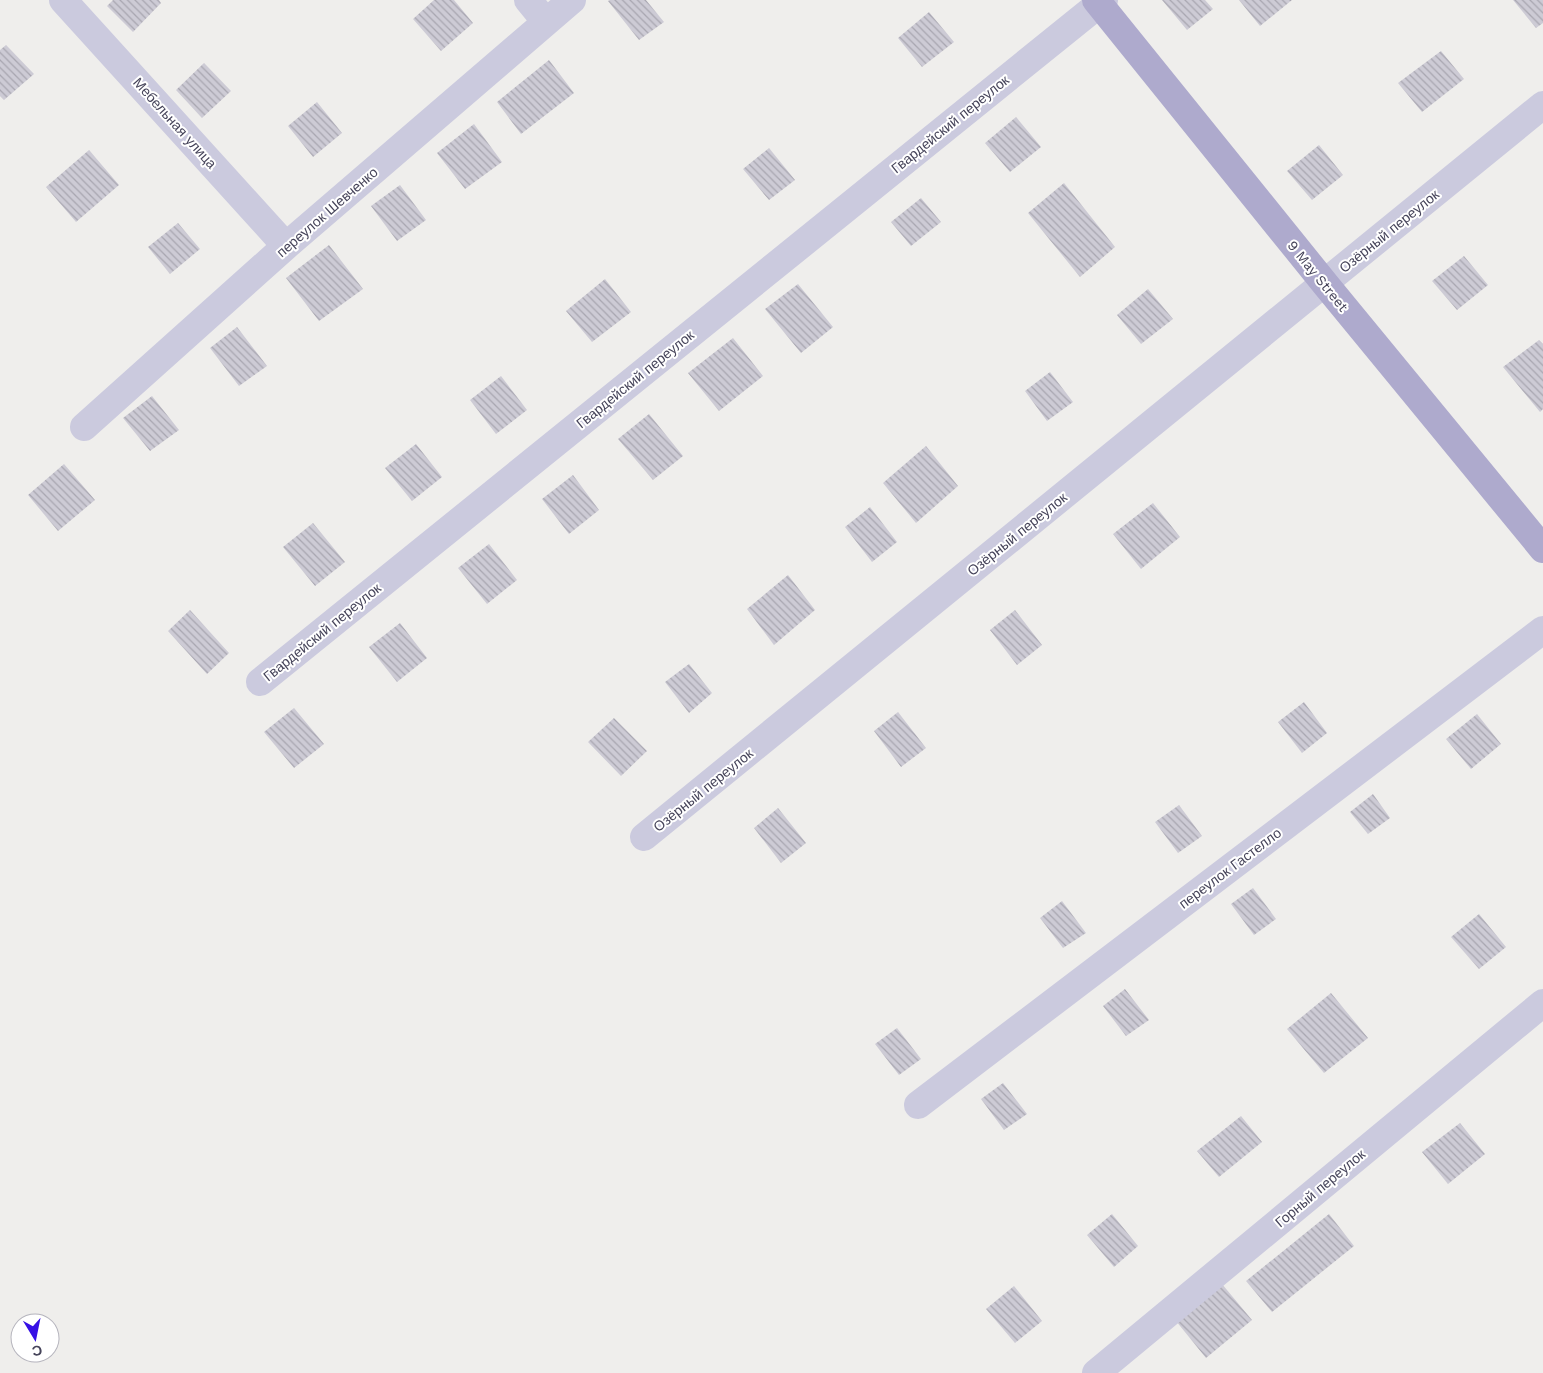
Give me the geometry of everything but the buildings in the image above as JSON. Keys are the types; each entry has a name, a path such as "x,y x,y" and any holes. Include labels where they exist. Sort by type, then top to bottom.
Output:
{"main road":[{"name":"9 May Street","path":"1096,0 1326,285 1543,549"}],"street":[{"name":"Мебельная улица","path":"63,0 286,246"},
{"path":"528,0 546,22"},
{"name":"переулок Шевченко","path":"84,427 286,246 572,0"},
{"name":"Гвардейский переулок","path":"1096,0 260,682 1104,0"},
{"name":"Озёрный переулок","path":"1543,106 1326,285 648,834 1543,106"},
{"name":"переулок Гастелло","path":"918,1105 1543,630"},
{"name":"Горный переулок","path":"1097,1373 1543,1004"},
{"name":"Горный переулок","path":"1097,1373 1543,1010"}]}
